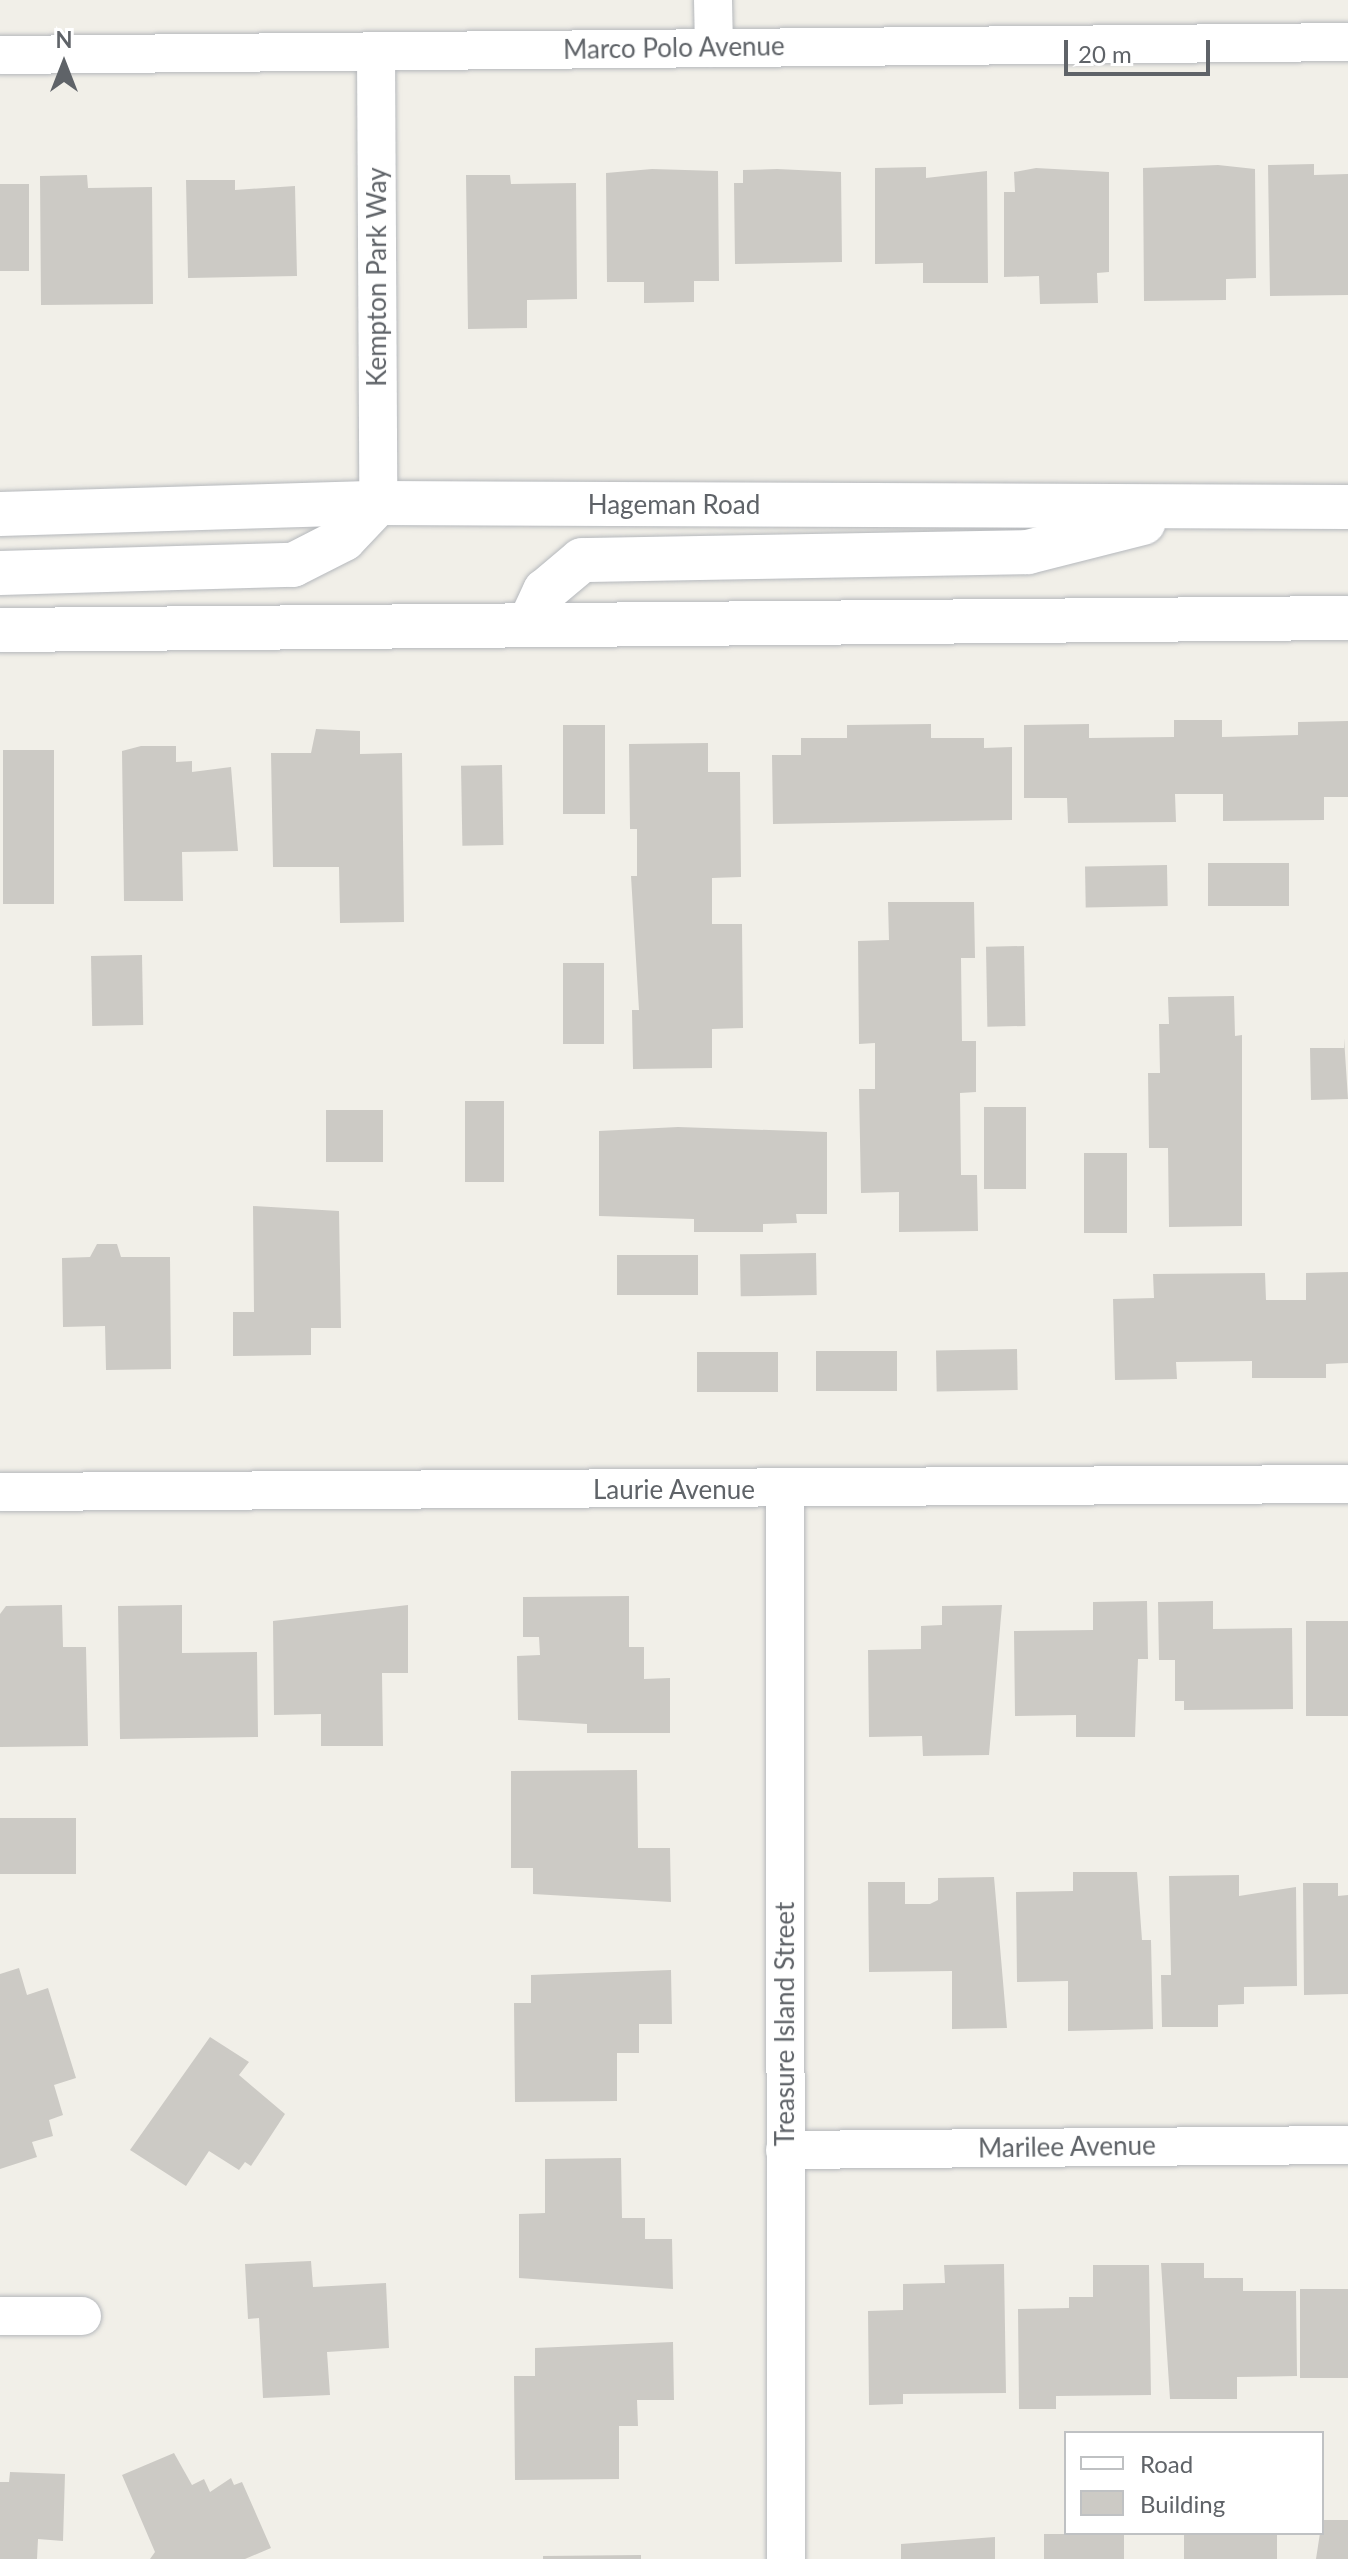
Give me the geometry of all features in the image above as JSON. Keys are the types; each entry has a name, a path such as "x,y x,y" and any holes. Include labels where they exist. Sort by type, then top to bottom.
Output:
{"main road":[{"name":"Hageman Road","path":"0,514 378,503 1348,507"},
{"path":"0,573 293,565 344,539 378,503"},
{"path":"529,625 545,591 582,560 1028,552 1208,508"},
{"path":"0,630 1348,618"}],"street":[{"path":"713,0 714,48"},
{"name":"Marco Polo Avenue","path":"0,55 1348,42"},
{"name":"Kempton Park Way","path":"376,51 378,503"},
{"name":"Laurie Avenue","path":"0,1492 1348,1484"},
{"name":"Treasure Island Street","path":"785,1489 786,2559"},
{"name":"Marilee Avenue","path":"785,2150 1348,2145"},
{"path":"0,2316 82,2316"}],"building":[{"path":"1314,164 1314,175 1348,174 1348,295 1270,296 1268,165"},
{"path":"1218,165 1255,169 1256,278 1226,279 1226,300 1144,301 1143,168"},
{"path":"926,167 926,178 987,171 988,283 923,283 923,263 875,264 875,168"},
{"path":"1036,168 1109,172 1109,272 1097,273 1098,303 1040,304 1039,276 1004,277 1004,192 1015,192 1014,172"},
{"path":"652,169 718,171 719,281 694,281 694,302 644,303 644,282 607,282 606,173"},
{"path":"743,170 841,172 842,262 735,264 734,183 743,183"},
{"path":"87,175 88,188 152,187 153,304 41,305 40,176"},
{"path":"466,175 510,175 511,184 576,183 577,299 527,300 527,328 468,329"},
{"path":"186,180 235,180 235,190 295,186 297,276 188,278"},
{"path":"0,184 29,184 29,271 0,271"},
{"path":"1174,720 1222,720 1222,737 1298,735 1298,722 1348,721 1348,797 1324,797 1324,820 1223,821 1223,794 1175,794 1176,822 1068,823 1067,798 1024,798 1024,725 1089,724 1089,738 1174,737"},
{"path":"931,724 931,738 984,738 984,748 1012,747 1012,820 773,824 772,755 801,755 801,738 847,738 847,725"},
{"path":"563,725 605,725 605,814 563,814"},
{"path":"316,729 360,731 360,754 402,753 404,922 340,923 339,867 273,867 271,753 311,753"},
{"path":"708,743 708,772 740,772 741,877 712,878 712,924 742,924 743,1028 712,1029 712,1068 633,1069 632,1010 639,1010 631,876 637,876 637,829 630,829 629,744"},
{"path":"141,746 176,746 176,762 192,761 192,772 231,767 238,851 182,852 183,901 124,901 122,751"},
{"path":"3,750 54,750 54,904 3,904"},
{"path":"502,765 503,845 462,846 461,766"},
{"path":"1208,863 1289,863 1289,906 1208,906"},
{"path":"1167,865 1168,906 1086,907 1085,866"},
{"path":"888,902 974,902 975,958 961,958 962,1041 976,1041 976,1092 960,1093 961,1175 977,1175 978,1231 899,1232 899,1192 861,1193 859,1089 875,1089 875,1043 859,1044 858,941 889,940"},
{"path":"1024,946 1025,1026 987,1027 986,947"},
{"path":"142,955 143,1025 92,1026 91,956"},
{"path":"563,963 604,963 604,1044 563,1044"},
{"path":"1234,996 1235,1036 1242,1035 1242,1226 1169,1227 1168,1148 1149,1148 1148,1073 1160,1073 1159,1024 1169,1024 1168,997"},
{"path":"1344,1038 1348,1099 1311,1100 1310,1048 1344,1048"},
{"path":"465,1101 504,1101 504,1182 465,1182"},
{"path":"984,1107 1026,1107 1026,1189 984,1189"},
{"path":"326,1110 383,1110 383,1162 326,1162"},
{"path":"678,1127 827,1132 827,1214 796,1214 797,1223 763,1224 763,1232 694,1232 694,1219 599,1216 599,1131"},
{"path":"1084,1153 1127,1153 1127,1233 1084,1233"},
{"path":"253,1206 339,1211 341,1328 311,1328 311,1355 233,1356 233,1312 254,1312"},
{"path":"97,1244 117,1244 121,1257 170,1257 171,1369 106,1370 105,1326 63,1327 62,1258 90,1257"},
{"path":"816,1253 817,1295 741,1296 740,1254"},
{"path":"617,1255 698,1255 698,1295 617,1295"},
{"path":"1348,1272 1348,1363 1326,1364 1326,1378 1252,1378 1252,1361 1176,1362 1177,1379 1115,1380 1113,1299 1154,1298 1153,1274 1265,1273 1266,1300 1306,1300 1306,1273"},
{"path":"1017,1349 1018,1390 937,1391 936,1350"},
{"path":"816,1351 897,1351 897,1391 816,1391"},
{"path":"697,1352 778,1352 778,1392 697,1392"},
{"path":"629,1596 629,1647 644,1647 644,1679 670,1678 670,1733 587,1733 587,1724 518,1720 517,1656 540,1655 539,1637 523,1637 523,1597"},
{"path":"1147,1601 1148,1659 1138,1659 1135,1737 1076,1737 1076,1715 1015,1716 1014,1631 1093,1630 1093,1602"},
{"path":"1213,1601 1213,1629 1292,1628 1293,1709 1184,1710 1184,1701 1175,1701 1175,1660 1159,1660 1158,1602"},
{"path":"62,1605 63,1647 86,1647 88,1746 0,1747 0,1614 6,1606"},
{"path":"182,1605 182,1653 257,1652 258,1737 120,1739 118,1606"},
{"path":"408,1605 408,1673 382,1673 383,1746 321,1746 321,1714 274,1715 273,1621"},
{"path":"1002,1605 989,1755 923,1756 922,1736 869,1737 868,1650 921,1649 921,1626 942,1625 942,1606"},
{"path":"1306,1621 1348,1621 1348,1716 1306,1716"},
{"path":"637,1770 638,1848 670,1848 671,1902 533,1894 533,1868 511,1868 511,1771"},
{"path":"0,1818 76,1818 76,1874 0,1874"},
{"path":"1073,1872 1137,1872 1142,1940 1151,1940 1153,2029 1068,2031 1068,1981 1017,1982 1016,1892 1073,1891"},
{"path":"1239,1875 1239,1896 1296,1887 1297,1986 1244,1987 1244,2004 1218,2005 1218,2027 1162,2027 1161,1975 1171,1975 1169,1876"},
{"path":"994,1877 1007,2028 952,2029 952,1971 869,1972 868,1882 905,1882 905,1904 930,1904 938,1900 938,1878"},
{"path":"1303,1883 1338,1883 1338,1896 1348,1895 1348,1994 1304,1995"},
{"path":"19,1968 27,1995 48,1988 76,2078 54,2085 63,2115 49,2120 53,2136 32,2142 37,2157 0,2169 0,1974"},
{"path":"671,1970 672,2024 639,2024 639,2053 617,2053 617,2101 515,2102 514,2003 531,2003 531,1975"},
{"path":"210,2037 249,2062 239,2075 285,2114 251,2166 245,2162 239,2170 209,2151 186,2186 130,2150"},
{"path":"621,2158 622,2218 645,2218 645,2239 672,2239 673,2289 519,2278 519,2214 545,2213 545,2159"},
{"path":"311,2261 313,2287 386,2283 389,2348 327,2352 330,2395 263,2398 259,2318 248,2319 245,2264"},
{"path":"1161,2263 1204,2263 1204,2278 1243,2278 1243,2291 1296,2291 1297,2376 1237,2377 1237,2399 1170,2399"},
{"path":"1004,2264 1006,2393 903,2394 903,2404 869,2405 868,2311 903,2310 903,2284 945,2283 944,2265"},
{"path":"1093,2265 1149,2265 1151,2395 1056,2396 1056,2409 1019,2409 1018,2309 1069,2308 1069,2297 1093,2297"},
{"path":"1300,2289 1348,2289 1348,2378 1300,2378"},
{"path":"673,2342 674,2400 637,2400 638,2426 619,2426 619,2479 515,2480 514,2376 535,2376 535,2348"},
{"path":"174,2453 192,2485 204,2479 210,2492 231,2478 234,2485 242,2482 271,2548 245,2559 150,2559 155,2552 122,2475"},
{"path":"10,2472 65,2474 63,2541 38,2539 37,2559 0,2559 0,2482 9,2482"},
{"path":"1324,2520 1348,2520 1348,2559 1316,2559 1320,2535 1324,2535"},
{"path":"1044,2534 1124,2535 1124,2559 1044,2559"},
{"path":"1184,2535 1277,2535 1277,2559 1184,2559"},
{"path":"995,2537 995,2559 901,2559 901,2544"},
{"path":"641,2555 641,2559 543,2559 543,2556"}]}
